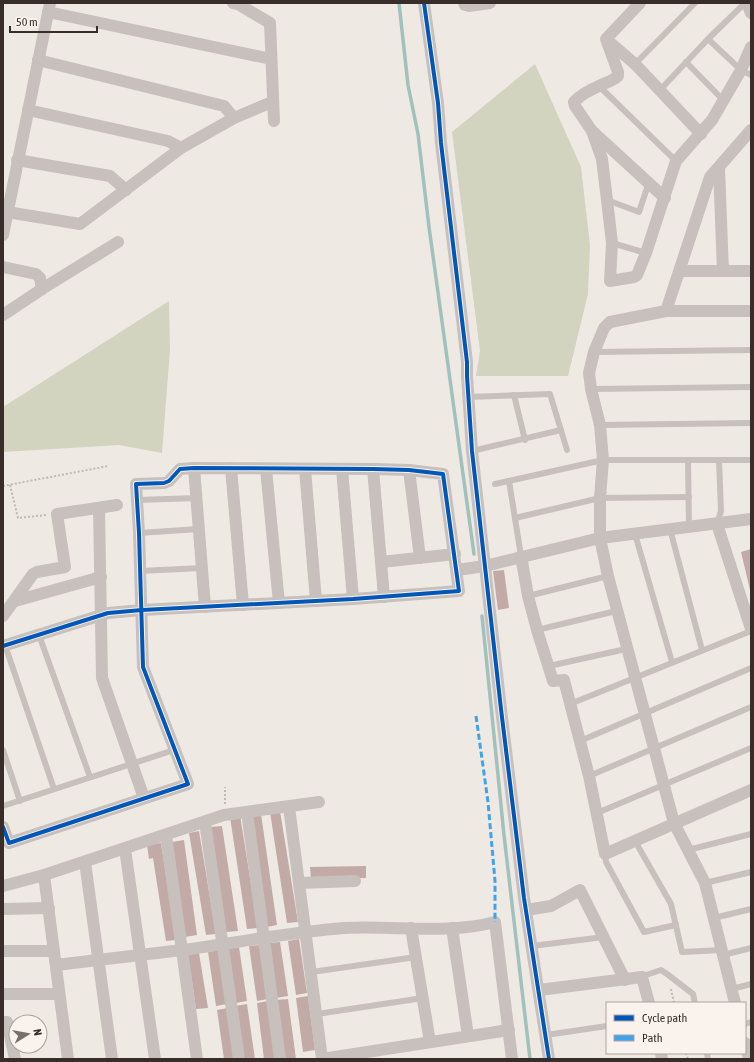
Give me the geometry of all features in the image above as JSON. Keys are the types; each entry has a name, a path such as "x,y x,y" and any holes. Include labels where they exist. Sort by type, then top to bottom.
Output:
{"street":[{"path":"233,3 238,4 270,23 272,102 274,121"},
{"path":"424,3 438,103 441,143 467,362 472,451 485,566 526,910 549,1059"},
{"path":"464,3 465,5 469,6 490,3"},
{"path":"606,39 640,3"},
{"path":"746,3 751,13"},
{"path":"3,235 49,8 271,59"},
{"path":"606,39 635,64 700,134"},
{"path":"606,39 618,72 618,76 615,79 577,98 574,102 575,106 592,131 665,198"},
{"path":"592,131 593,138 602,159 607,200 612,243 610,281 634,277 637,275 646,253 676,161 712,120 746,72 751,47"},
{"path":"38,60 224,106 234,118"},
{"path":"7,212 80,224 181,148 234,118 272,102"},
{"path":"28,110 168,141 181,148"},
{"path":"666,311 710,178 751,130"},
{"path":"18,160 110,176 126,190"},
{"path":"719,168 723,271"},
{"path":"3,315 118,242"},
{"path":"3,267 36,274 40,278 42,289"},
{"path":"680,271 751,271"},
{"path":"735,1002 705,884 674,823 616,611 600,538 600,498 603,460 600,425 591,389 589,373 594,352 604,328 610,322 666,311 751,311"},
{"path":"194,468 205,607"},
{"path":"3,826 6,844 188,784 143,667 142,610 136,484 164,483 169,481 180,469 194,468 373,469 410,470 444,474 459,591 353,599 142,610 108,612 4,646"},
{"path":"231,468 243,605"},
{"path":"266,468 279,603"},
{"path":"305,469 316,601"},
{"path":"342,469 353,599"},
{"path":"373,469 384,597"},
{"path":"410,470 420,558"},
{"path":"3,616 33,574 65,567 57,514 117,505"},
{"path":"98,508 101,577 100,615 102,678 144,798"},
{"path":"457,570 485,566 600,538 751,519"},
{"path":"717,524 751,630"},
{"path":"381,562 455,554"},
{"path":"521,556 528,596 537,630 554,682 564,680 589,776 605,854 751,790"},
{"path":"15,601 101,577"},
{"path":"3,886 44,876 166,836 224,815 319,802"},
{"path":"289,807 312,972 322,1059 509,1030"},
{"path":"246,812 280,1059"},
{"path":"205,822 239,1059"},
{"path":"166,836 197,1059"},
{"path":"125,849 156,1059"},
{"path":"85,862 112,1059"},
{"path":"44,876 68,1059"},
{"path":"299,883 355,880"},
{"path":"526,910 551,906 580,890 625,980"},
{"path":"3,909 49,908"},
{"path":"56,964 182,950 306,932 345,928 452,928 483,926 495,922 512,1059"},
{"path":"411,928 430,1042"},
{"path":"452,928 468,1036"},
{"path":"3,951 54,951"},
{"path":"539,990 642,977 649,1002"},
{"path":"3,994 59,994"},
{"path":"3,1022 7,1022 15,1059"},
{"path":"746,1046 749,1059"}],"lane":[{"path":"635,64 695,3"},
{"path":"660,90 708,39 746,3"},
{"path":"708,39 746,72"},
{"path":"686,62 724,101"},
{"path":"599,86 676,161"},
{"path":"607,200 639,212 649,182"},
{"path":"612,243 646,253"},
{"path":"594,352 751,350"},
{"path":"591,389 751,387"},
{"path":"468,397 550,394 567,450"},
{"path":"514,396 525,440"},
{"path":"600,425 751,423"},
{"path":"472,451 525,440 561,430"},
{"path":"495,484 603,460 751,460"},
{"path":"688,460 689,526"},
{"path":"717,524 721,511 719,460"},
{"path":"509,482 521,556"},
{"path":"515,518 600,498 689,497"},
{"path":"137,500 196,498"},
{"path":"139,533 199,529"},
{"path":"670,529 702,650"},
{"path":"636,534 672,662"},
{"path":"140,571 202,568"},
{"path":"528,596 608,576"},
{"path":"537,630 616,611"},
{"path":"570,704 751,630"},
{"path":"39,635 90,777"},
{"path":"4,646 54,789"},
{"path":"549,666 626,649"},
{"path":"580,741 751,668"},
{"path":"589,776 751,707"},
{"path":"597,813 751,748"},
{"path":"3,750 20,801"},
{"path":"3,806 174,750"},
{"path":"688,850 751,834"},
{"path":"635,841 671,904 682,952 723,953 751,948"},
{"path":"605,854 606,862 644,932 676,925"},
{"path":"705,884 751,872"},
{"path":"714,918 751,910"},
{"path":"532,946 604,937"},
{"path":"312,972 416,957"},
{"path":"642,977 661,970 693,994 695,1002"},
{"path":"732,989 751,984"},
{"path":"316,1014 423,998"},
{"path":"546,1035 606,1026"}],"path":[{"path":"3,486 108,466"},
{"path":"10,485 18,518 57,514"},
{"path":"224,815 225,787"}],"green space":[{"path":"535,64 581,167 590,245 588,294 568,376 476,376 480,351 452,132"},
{"path":"169,301 170,350 162,453 119,445 3,452 3,407"}],"building":[{"path":"751,549 751,590 750,590 741,552"},
{"path":"504,570 509,608 498,610 493,571"},
{"path":"280,811 298,922 287,923 270,812"},
{"path":"261,814 277,925 267,927 251,816"},
{"path":"240,815 258,928 247,929 230,817"},
{"path":"222,826 238,931 226,932 210,827"},
{"path":"199,831 216,934 206,935 189,833"},
{"path":"184,840 197,935 185,937 172,842"},
{"path":"161,843 176,940 166,941 153,858 149,859 147,845"},
{"path":"366,866 366,878 311,879 310,867"},
{"path":"299,939 307,993 296,995 288,941"},
{"path":"280,942 288,996 276,998 268,943"},
{"path":"260,945 268,999 257,1001 249,946"},
{"path":"239,947 247,1001 236,1003 227,949"},
{"path":"219,950 227,1004 216,1006 208,952"},
{"path":"199,953 208,1008 196,1009 188,955"},
{"path":"308,996 315,1050 303,1052 296,998"},
{"path":"288,999 296,1059 284,1059 276,1000"},
{"path":"268,1001 276,1059 264,1059 257,1003"},
{"path":"247,1004 255,1059 244,1059 235,1006"},
{"path":"228,1008 235,1059 224,1059 217,1010"}],"waterway":[{"path":"399,3 408,85 418,134 429,227 474,554"},
{"path":"482,616 504,835 530,1059"}],"marked path":[{"path":"476,716 488,802 495,881 495,922"}],"cycle path":[{"path":"424,3 438,103 441,143 467,362 472,451 501,709 524,898 549,1059"},
{"path":"3,646 108,613 142,610 353,599 459,591 443,474 409,470 373,469 194,468 180,469 169,481 164,483 136,484 139,533 143,667 188,784 9,843 3,827"}]}
